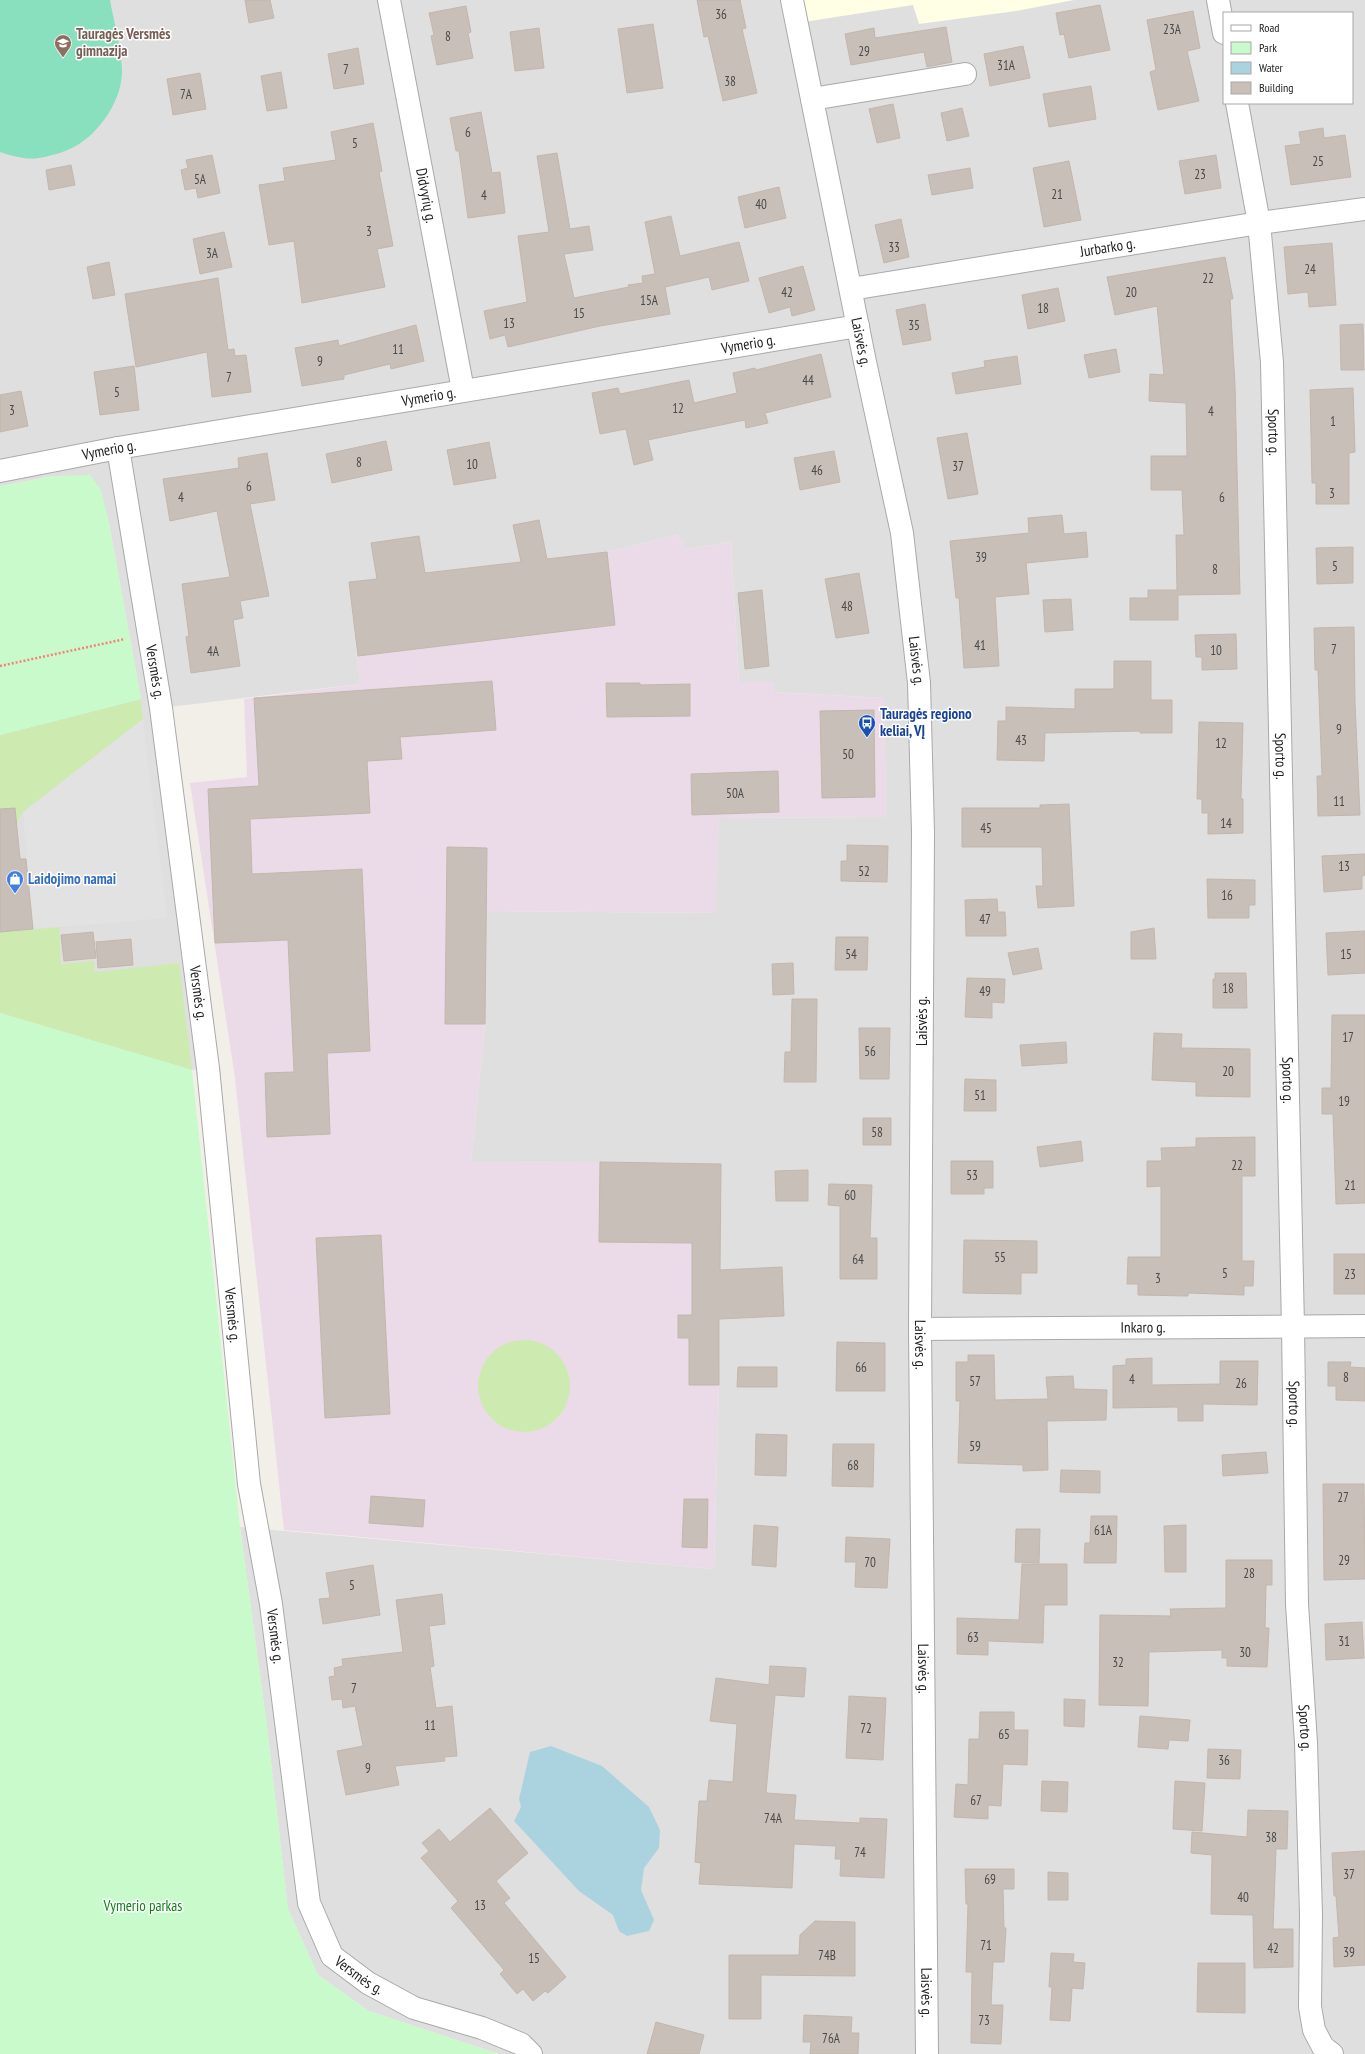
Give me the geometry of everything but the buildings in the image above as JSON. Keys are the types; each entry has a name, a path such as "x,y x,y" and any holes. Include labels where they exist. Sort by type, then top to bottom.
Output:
{"street":[{"name":"Didvyrių g.","path":"389,0 463,390"},
{"name":"Laisvės g.","path":"792,0 858,326 902,533 919,683 923,832 920,1329 927,2054"},
{"path":"1218,0 1223,27"},
{"path":"812,99 965,74"},
{"name":"Sporto g.","path":"1237,104 1259,222 1272,362 1293,1327 1297,1604 1306,1742 1310,1914 1310,2007 1314,2030 1323,2047 1332,2054"},
{"name":"Jurbarko g.","path":"851,289 1259,222 1365,209"},
{"name":"Vymerio g.","path":"0,471 118,448 858,326"},
{"name":"Versmės g.","path":"118,448 161,708 208,1068 249,1484 271,1604 309,1903 332,1956 368,1983 414,2008 482,2028 521,2044 531,2054"},
{"name":"Inkaro g.","path":"920,1329 1365,1326"}],"path":[{"path":"0,666 148,633"}],"shaded area":[{"path":"0,0 1365,0 1365,2054 499,2054 369,2011 318,1975 288,1909 267,1727 240,1527 714,1569 719,1385 721,1164 471,1162 485,1024 486,911 715,913 719,818 886,817 884,698 774,692 772,682 739,682 731,542 687,549 678,535 607,552 349,582 360,684 161,708 208,1068 192,1070 0,1013 0,735 141,699 109,523 53,476 0,486"},
{"path":"792,0 1074,0 1016,11 919,24 913,5 797,23"},
{"path":"678,535 687,549 731,542 739,682 772,682 774,692 884,698 886,817 719,818 716,913 486,911 485,1024 471,1162 721,1164 719,1385 714,1569 284,1530 235,1078 190,783 247,777 244,699 360,684 349,582 607,552"},
{"path":"143,719 167,918 33,929 23,812"}],"green space":[{"name":"Tauragės Versmės gimnazija","path":"0,0 110,0 119,44 122,69 119,92 101,124 84,141 70,149 39,158 19,157 0,152"},
{"path":"90,475 101,490 109,523 141,699 0,735 0,486 53,476"},
{"path":"141,699 143,719 23,812 16,823 0,824 0,735"},
{"path":"59,927 61,964 94,961 95,972 179,963 192,1070 0,1013 0,932"},
{"name":"Vymerio parkas","path":"0,1013 192,1070 240,1527 267,1727 288,1909 318,1975 369,2011 499,2054 0,2054"},
{"path":"524,1340 542,1343 557,1353 567,1368 570,1386 567,1404 557,1419 542,1429 524,1432 506,1429 491,1419 481,1404 478,1386 481,1368 491,1353 506,1343"}],"water":[{"path":"551,1746 602,1766 649,1807 660,1830 659,1848 644,1868 641,1890 654,1920 649,1931 627,1936 619,1931 613,1915 579,1891 514,1821 521,1807 519,1799 530,1752"}],"place":[{"name":"Tauragės Versmės gimnazija","path":"63,58"},
{"name":"Tauragės regiono keliai, VĮ","path":"867,738"},
{"name":"Laidojimo namai","path":"15,894"}]}
